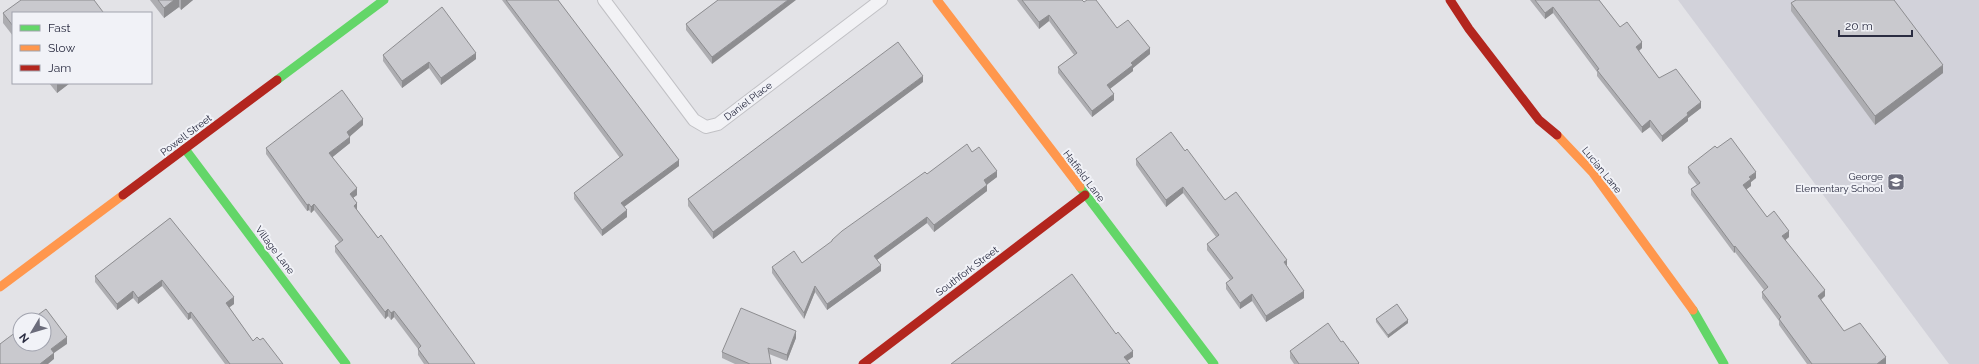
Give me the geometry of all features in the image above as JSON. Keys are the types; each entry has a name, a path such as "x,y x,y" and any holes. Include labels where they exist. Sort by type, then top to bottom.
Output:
{"street":[{"name":"Powell Street","path":"0,287 384,0"},
{"name":"Hatfield Lane","path":"937,0 1214,364"},
{"name":"Lucian Lane","path":"1450,0 1469,29 1539,120 1560,138 1593,173 1681,292 1698,318 1724,364"},
{"name":"Village Lane","path":"185,149 346,364"},
{"name":"Southfork Street","path":"863,364 1085,195"}],"lane":[{"name":"Daniel Place","path":"604,0 694,120 706,127 718,124 881,0"}],"shaded area":[{"name":"George Elementary School","path":"1678,0 1979,0 1979,364 1949,364"}],"building":[{"path":"21,0 94,0 103,12 12,12 12,25 3,13"},
{"path":"158,0 174,0 164,8"},
{"path":"506,0 558,0 679,160 621,203 627,210 602,230 574,193 623,155"},
{"path":"718,0 788,0 712,57 686,24"},
{"path":"1022,0 1082,0 1084,2 1087,0 1096,0 1117,28 1128,20 1150,48 1131,63 1133,65 1107,85 1114,94 1092,111 1058,67 1077,53 1049,15 1039,22"},
{"path":"1535,0 1599,0 1620,27 1627,22 1642,42 1636,47 1659,78 1676,69 1701,102 1687,113 1688,115 1662,136 1650,120 1642,127 1597,70 1599,69 1553,7 1545,13"},
{"path":"1796,0 1894,0 1943,65 1875,116 1791,3"},
{"path":"442,7 476,53 441,78 429,62 402,81 383,55"},
{"path":"898,42 923,76 713,232 688,199"},
{"path":"342,90 363,119 347,132 350,137 329,153 357,188 350,194 357,203 354,206 378,238 381,235 475,364 429,364 418,349 421,346 394,311 391,313 388,309 385,312 335,246 343,240 314,204 311,207 309,204 307,205 266,148"},
{"path":"1171,132 1185,151 1187,149 1225,200 1236,192 1287,260 1284,262 1304,291 1266,316 1252,294 1240,303 1226,283 1233,278 1207,244 1219,235 1183,187 1166,200 1136,159"},
{"path":"1731,138 1756,172 1749,177 1751,179 1743,185 1767,217 1774,211 1789,231 1782,236 1825,290 1818,296 1844,331 1860,323 1886,357 1877,364 1812,364 1779,319 1781,317 1762,292 1768,287 1735,246 1734,247 1691,189 1700,183 1688,167 1715,146 1717,148"},
{"path":"967,144 972,152 979,147 997,171 984,180 987,185 934,225 927,217 874,256 881,265 827,304 815,286 804,313 772,267 794,251 802,263 832,241 842,231 925,172 927,174"},
{"path":"170,218 234,297 226,303 253,341 257,337 260,340 263,338 283,364 230,364 191,312 188,314 162,280 138,298 133,291 117,304 95,276"},
{"path":"1072,274 1116,334 1118,332 1133,351 1124,357 1130,364 951,364"},
{"path":"1397,304 1408,320 1388,335 1376,319"},
{"path":"741,308 796,331 787,355 768,348 771,364 750,364 722,352"},
{"path":"52,317 67,337 52,348"},
{"path":"1328,323 1341,342 1343,341 1359,363 1358,364 1299,364 1290,351"},
{"path":"12,335 12,352 52,352 52,350 54,353 40,364 0,364 0,344"}],"traffic: fast":[{"path":"277,80 384,0"},
{"path":"185,149 346,364"},
{"path":"1080,187 1214,364"},
{"path":"1693,310 1724,364"}],"traffic: slow":[{"path":"937,0 1080,187"},
{"path":"1557,135 1593,173 1693,310"},
{"path":"0,287 123,195"}],"traffic: jam":[{"path":"1450,0 1469,29 1539,120 1557,135"},
{"path":"123,195 277,80"},
{"path":"863,364 1085,195"}],"place":[{"name":"George Elementary School","path":"1896,182"}]}
